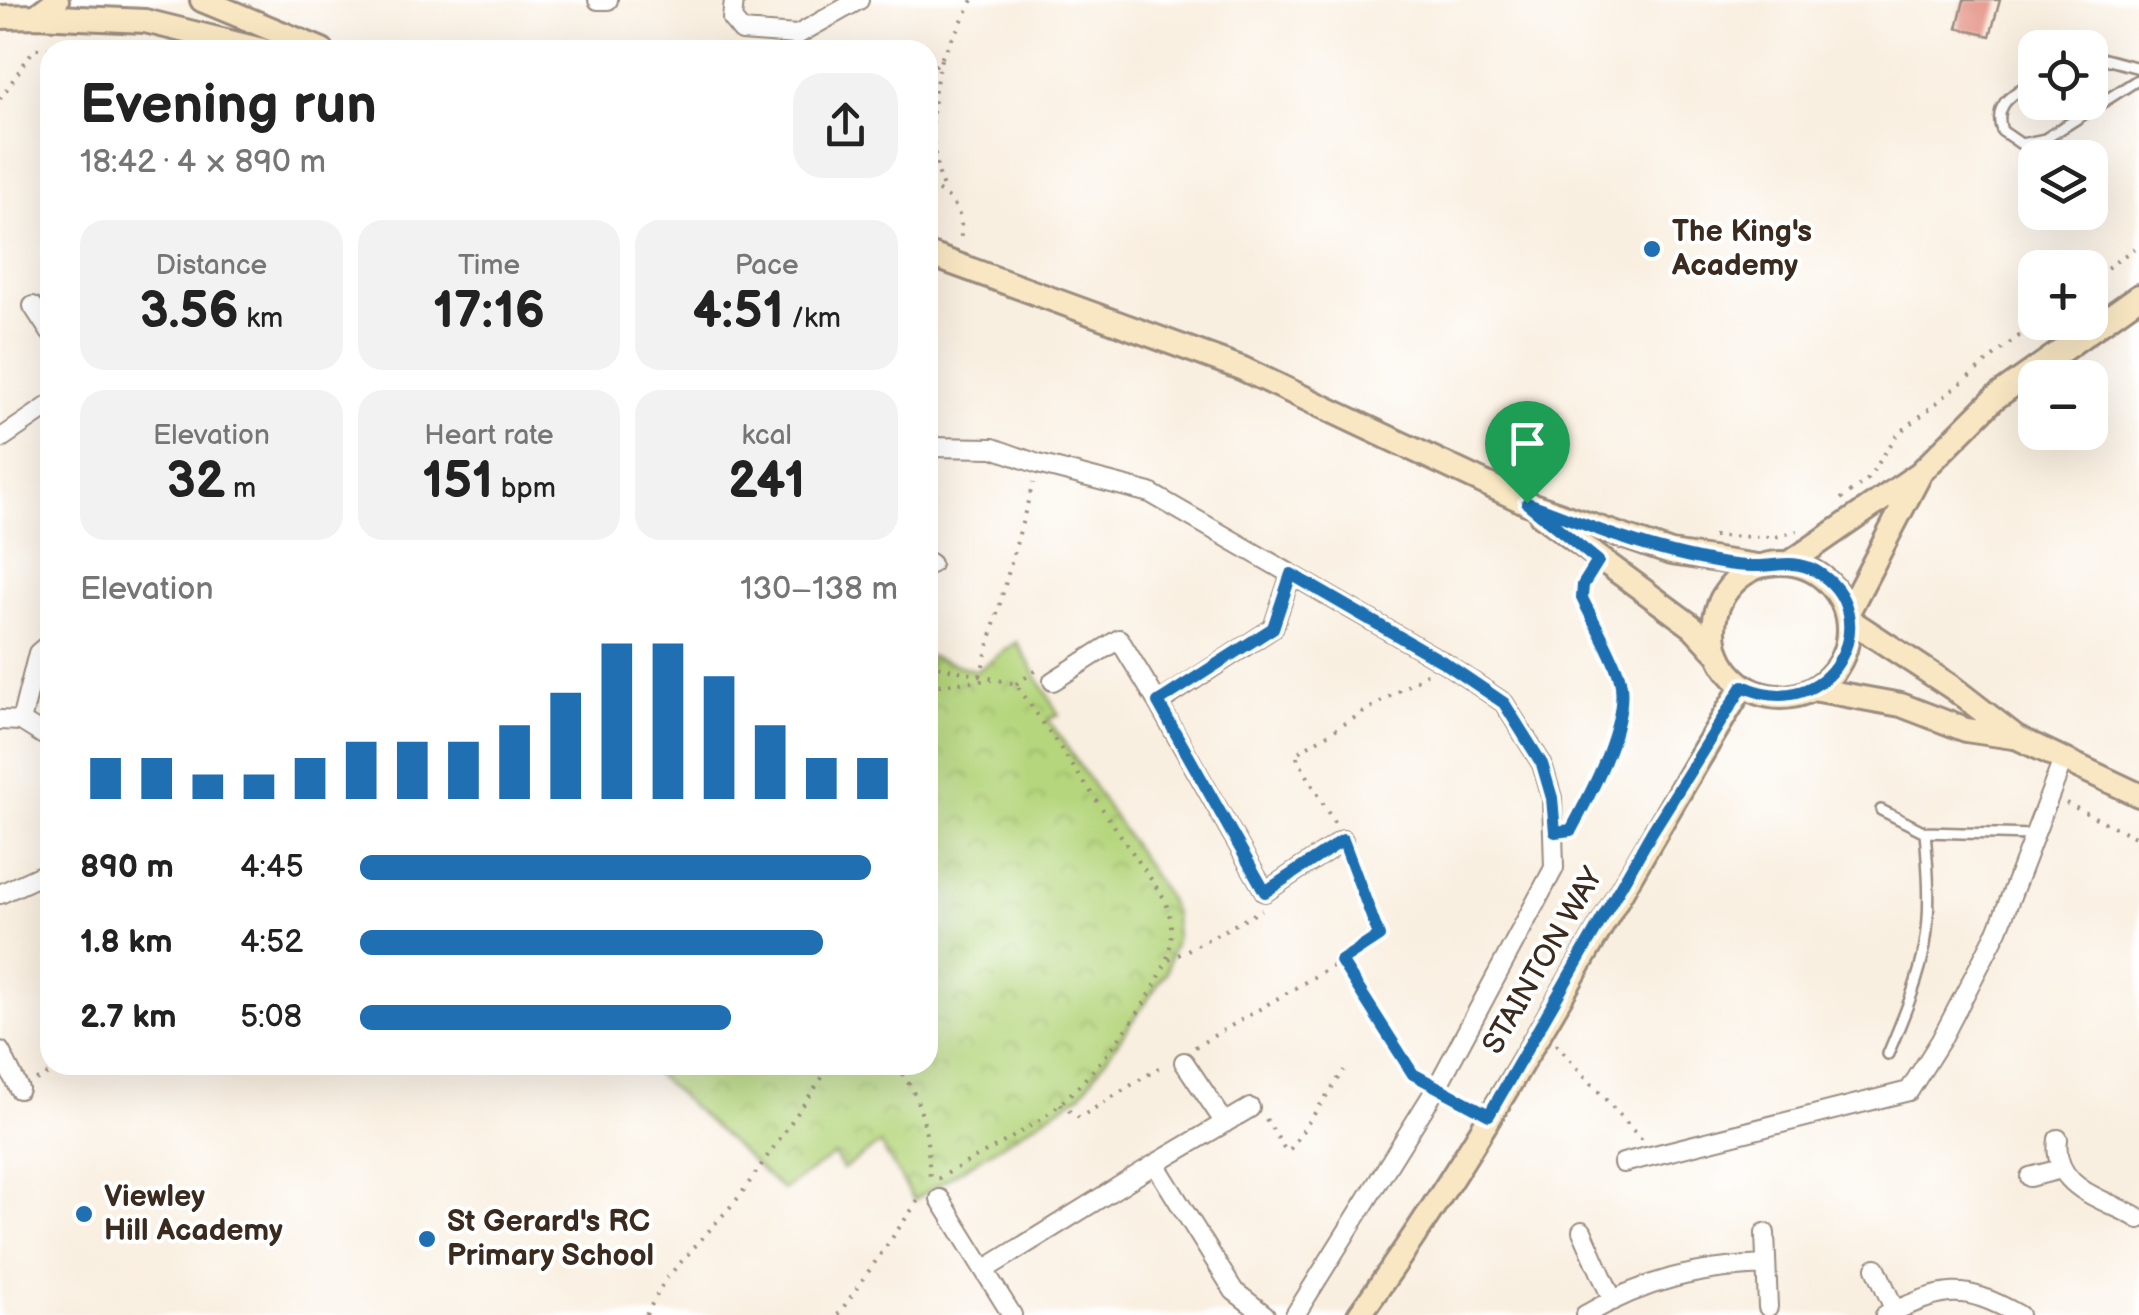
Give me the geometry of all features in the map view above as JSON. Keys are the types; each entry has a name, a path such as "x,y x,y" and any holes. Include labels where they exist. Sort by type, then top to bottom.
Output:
{"main road":[{"path":"36,16 57,0"},
{"path":"202,0 298,40"},
{"path":"0,17 146,21 222,40"},
{"path":"938,257 1241,368 1527,503 1671,553 1757,566 1791,562 1920,473 1996,398 2139,296"},
{"path":"1813,689 1834,672 1847,647 1848,617 1920,473"},
{"path":"1527,503 1598,561 1692,627 1743,686 1778,697 1813,689 1901,706 1966,730 2016,737"},
{"path":"1791,562 1826,580 1836,590 1848,617 1953,688 2016,737 2139,795"},
{"path":"1718,654 1713,629 1718,604 1732,582 1757,566"},
{"name":"STAINTON WAY","path":"1358,1315 1436,1209 1652,832 1743,686"}],"street":[{"path":"598,0 608,0"},
{"path":"734,0 732,19 742,30 797,35 859,0"},
{"path":"33,306 40,317"},
{"path":"0,438 40,412"},
{"path":"938,447 993,448 1150,493 1445,663 1504,703 1526,733 1552,798 1554,868 1437,1087 1295,1315"},
{"path":"1158,702 1273,628 1291,574"},
{"path":"1053,681 1120,639 1265,892 1343,840"},
{"path":"22,721 40,652"},
{"path":"0,720 22,721 40,733"},
{"path":"1623,1164 1909,1091 1941,1040 1998,930 2063,760"},
{"path":"0,894 40,875"},
{"path":"0,1051 18,1089"},
{"path":"1178,1059 1225,1123"},
{"path":"984,1270 1250,1108"},
{"path":"2058,1139 2061,1170 2072,1183 2139,1219"},
{"path":"1154,1164 1234,1291 1265,1315"},
{"path":"2030,1177 2061,1170"},
{"path":"940,1199 1012,1315"},
{"path":"1582,1231 1612,1301"},
{"path":"1765,1233 1768,1307"},
{"path":"1585,1315 1689,1272 1766,1265"},
{"path":"1876,1268 1890,1313 1949,1290 1984,1296 2018,1315"}],"lane":[{"path":"2108,60 2139,68"},
{"path":"2108,98 2139,79"},
{"path":"2018,91 2000,109 2002,131 2020,144 2045,138 2074,120"},
{"path":"1880,810 1925,832 2037,835"},
{"path":"1888,1054 1918,983 1930,938 1925,832"}],"path":[{"path":"938,62 974,0"},
{"path":"0,99 34,49 40,49"},
{"path":"938,79 941,59"},
{"path":"938,174 944,191 956,204 962,233 953,262"},
{"path":"938,190 944,191"},
{"path":"2108,267 2139,244"},
{"path":"1838,502 1868,479 1898,435 2018,337"},
{"path":"980,676 1038,464"},
{"path":"1705,535 1775,537 1797,532 1811,522"},
{"path":"1555,832 1571,830 1610,746 1620,710 1620,679 1582,598 1583,585 1598,561"},
{"path":"1060,1104 1078,1118 1379,936 1343,840 1295,754 1445,663"},
{"path":"904,1075 916,1091 923,1111 930,1183 1060,1104 1120,1036 1167,960 1171,915 1164,898 1038,710 1016,684 938,666"},
{"path":"938,686 982,684 994,679"},
{"path":"2048,795 2139,839"},
{"path":"1167,960 1192,952 1272,905 1265,892"},
{"path":"1341,961 1413,1074 1489,1115"},
{"path":"1550,1037 1655,1154"},
{"path":"1250,1108 1256,1105 1286,1151 1344,1070"},
{"path":"646,1315 665,1280 739,1196 824,1075"},
{"path":"838,1315 920,1198"}],"green space":[{"path":"1017,642 1059,715 1048,719 1165,893 1174,913 1176,936 1166,973 1081,1094 914,1200 880,1144 843,1169 834,1155 783,1190 657,1075 938,1075 938,659 977,671"}],"building":[{"path":"1964,0 2000,0 1990,36 1957,28"}],"place":[{"name":"The King's Academy","path":"1652,249"},
{"name":"Viewley Hill Academy","path":"84,1214"},
{"name":"St Gerard's RC Primary School","path":"427,1239"}],"route":[{"path":"1527,503 1671,553 1757,566 1791,562 1816,572 1836,590 1847,614 1847,647 1834,672 1813,689 1796,696 1760,694 1743,686 1652,832 1489,1115 1413,1074 1341,961 1379,936 1343,840 1265,892 1158,702 1273,628 1291,574 1445,663 1504,703 1542,764 1552,798 1555,832 1571,830 1610,746 1620,710 1620,679 1582,598 1583,585 1598,561 1527,503"}]}
